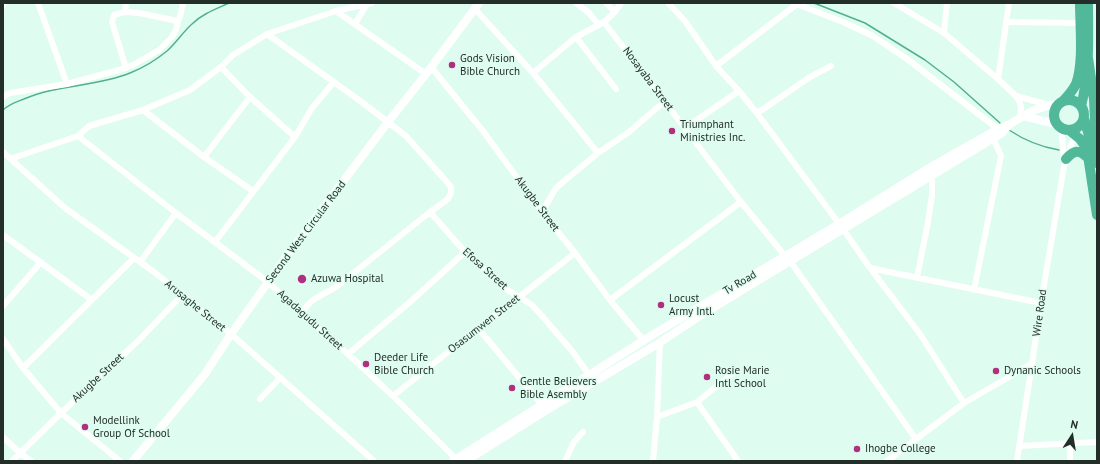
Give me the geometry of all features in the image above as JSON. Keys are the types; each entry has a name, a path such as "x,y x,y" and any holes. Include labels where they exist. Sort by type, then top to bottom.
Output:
{"highway":[{"path":"1080,3 1080,56 1076,84 1070,93 1057,103 1054,119 1062,129 1074,131 1086,146 1094,160"},
{"path":"1088,3 1088,58 1085,91 1081,106 1094,160"},
{"path":"1088,58 1095,99 1094,160 1097,215"},
{"path":"1057,103 1068,100 1081,106"},
{"path":"1074,131 1080,126 1084,118"},
{"path":"1065,162 1074,152 1082,152 1094,160"}],"street":[{"path":"38,3 67,84"},
{"path":"125,12 126,3"},
{"path":"3,97 10,93 67,84 133,66 159,50 172,37 180,17 182,3"},
{"path":"10,159 78,136 89,126 143,110 190,90 221,67 233,55 267,34 336,11 370,3"},
{"path":"355,24 370,3"},
{"name":"Nosayaba Street","path":"576,3 601,23 665,101 741,202 788,258 916,439"},
{"path":"606,3 615,12"},
{"path":"533,73 576,37 601,23 615,12 621,3"},
{"path":"668,3 684,21 716,66 756,112 920,334 964,403"},
{"path":"894,3 944,33 998,79 1016,96 1021,107 1022,117 1058,125"},
{"path":"944,33 947,3"},
{"path":"998,79 1009,3"},
{"path":"716,66 795,4 843,22 873,36 907,59 998,129"},
{"path":"477,6 598,153"},
{"name":"Second West Circular Road","path":"133,461 206,374 231,334 289,253 477,6"},
{"path":"336,11 426,74"},
{"path":"126,68 112,22 114,15 125,12 178,21"},
{"path":"1007,22 1080,23"},
{"path":"267,34 406,136 451,187 451,193 448,199 336,287 311,301 301,313"},
{"path":"576,37 616,89"},
{"path":"756,112 762,110 810,76 831,66"},
{"path":"221,67 250,96 295,136"},
{"name":"Akugbe Street","path":"431,67 483,131 542,212 610,300 644,341"},
{"path":"215,242 295,136 312,108 334,82"},
{"path":"685,128 739,91"},
{"path":"204,157 250,96"},
{"path":"1016,96 1057,103"},
{"path":"542,212 556,188 598,153 629,132 665,101"},
{"name":"Tv Road","path":"841,227 929,168 998,129 1038,109 1057,103"},
{"path":"143,110 204,157 253,191"},
{"name":"Tv Road","path":"454,460 681,318 932,175 1002,133 1010,124"},
{"name":"Wire Road","path":"1058,125 1062,135 1065,162"},
{"name":"Wire Road","path":"1017,461 1041,303 1065,162 1074,131"},
{"name":"Agadagudu Street","path":"78,136 176,213 268,282 392,396 454,460"},
{"path":"974,290 1001,156 993,138"},
{"name":"Arusaghe Street","path":"3,152 65,208 154,272 231,334 374,461"},
{"path":"917,278 932,195 932,175"},
{"path":"610,300 741,202"},
{"name":"Efosa Street","path":"430,212 465,252 506,289 532,305 572,351 590,376"},
{"path":"23,368 92,300 137,260 176,213"},
{"path":"4,238 41,262 92,300"},
{"path":"348,354 409,304 465,252"},
{"name":"Osasumwen Street","path":"392,396 575,253"},
{"name":"Tv Road","path":"466,461 687,325 788,258"},
{"path":"3,306 41,262"},
{"path":"870,268 1041,303"},
{"name":"Akugbe Street","path":"12,461 138,340 182,295"},
{"path":"681,318 687,325"},
{"path":"478,328 542,405"},
{"path":"3,339 23,368 61,413 120,461"},
{"path":"653,461 657,417 660,342"},
{"path":"887,461 964,403 1033,363"},
{"path":"657,417 697,402 733,373"},
{"path":"260,398 280,378"},
{"path":"697,402 738,461"},
{"path":"565,461 574,442 582,432"},
{"path":"3,437 31,461"},
{"path":"1019,446 1097,442"},
{"path":"1070,444 1070,461"}],"waterway":[{"path":"3,110 13,103 37,94 117,78 140,69 167,51 200,17 229,3"},
{"path":"814,3 865,23 925,60 954,82 1000,123"},
{"path":"1009,130 1033,143 1059,150"}],"place":[{"name":"Gods Vision Bible Church","path":"452,65"},
{"name":"Triumphant Ministries Inc.","path":"672,131"},
{"name":"Azuwa Hospital","path":"302,279"},
{"name":"Locust Army Intl.","path":"661,305"},
{"name":"Deeder Life Bible Church","path":"366,364"},
{"name":"Dynanic Schools","path":"996,371"},
{"name":"Rosie Marie Intl School","path":"707,377"},
{"name":"Gentle Believers Bible Asembly","path":"512,388"},
{"name":"Modellink Group Of School","path":"85,427"},
{"name":"Ihogbe College","path":"857,449"}]}
